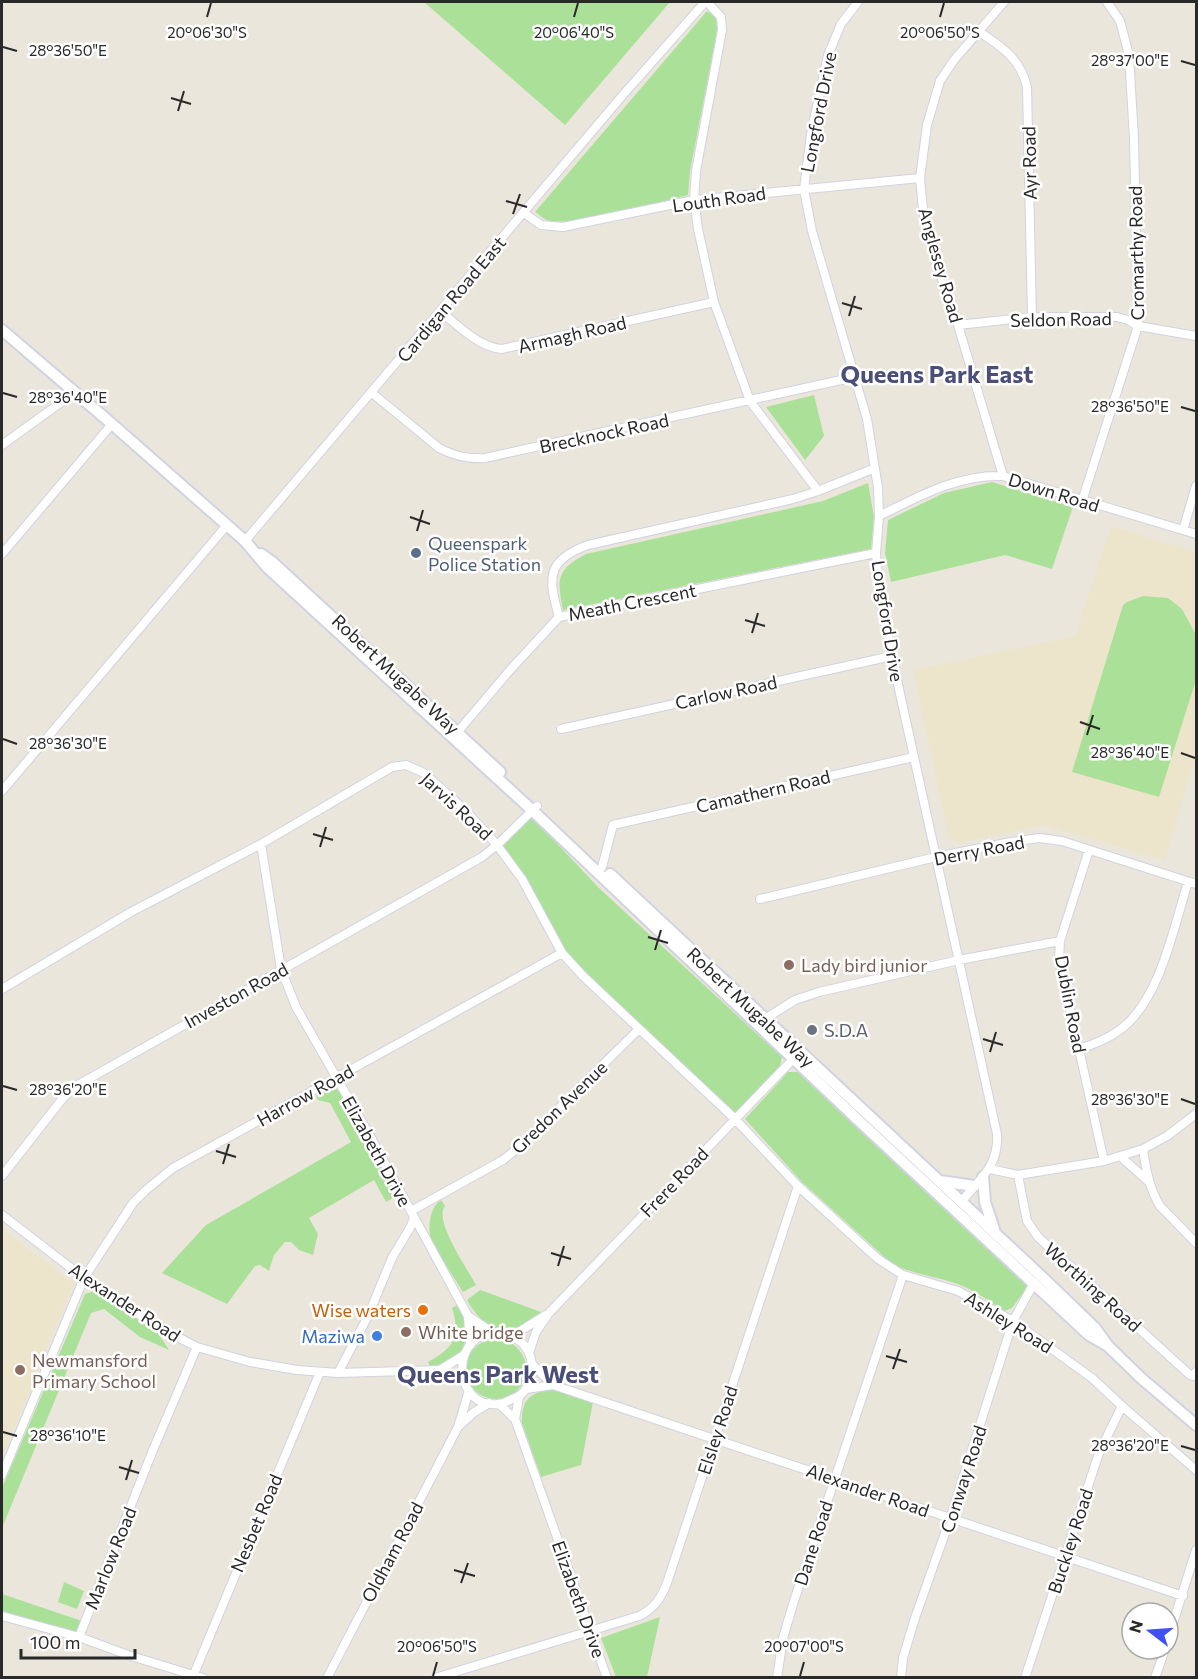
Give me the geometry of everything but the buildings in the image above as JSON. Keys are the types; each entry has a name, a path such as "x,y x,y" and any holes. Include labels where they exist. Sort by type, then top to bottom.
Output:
{"main road":[{"name":"Robert Mugabe Way","path":"2,330 255,551 272,561 305,591 455,736 761,1022"},
{"name":"Robert Mugabe Way","path":"535,809 602,867 796,1056 934,1184 973,1226 1089,1335 1108,1346"},
{"path":"987,1173 985,1202 995,1233"},
{"name":"Robert Mugabe Way","path":"934,1184 961,1202 995,1233 1095,1328 1108,1346 1150,1386 1197,1425"},
{"path":"934,1184 974,1186"}],"street":[{"path":"706,2 717,11 723,23 696,171 694,200 714,302 750,401 818,491"},
{"name":"Cardigan Road East","path":"245,541 622,96 706,2"},
{"name":"Longford Drive","path":"858,2 833,38 828,55 811,134 804,189 812,231 867,419 875,468 879,516 876,553 878,582 892,656 997,1134 996,1157 987,1173"},
{"name":"Anglesey Road","path":"1003,476 928,232 920,178 927,125 939,81 1004,2"},
{"name":"Cromarthy Road","path":"1082,501 1138,326 1134,139 1129,55 1120,21 1107,2"},
{"name":"Ayr Road","path":"978,31 1015,60 1024,72 1027,87 1032,317"},
{"name":"Louth Road","path":"524,213 541,225 554,227 627,215 694,200 920,178"},
{"name":"Armagh Road","path":"440,311 475,339 487,346 502,349 714,302"},
{"name":"Seldon Road","path":"958,325 1032,317 1117,317 1138,326 1197,336"},
{"name":"Brecknock Road","path":"372,393 439,448 450,454 474,459 595,435 855,377"},
{"path":"2,445 74,393"},
{"path":"2,554 112,424"},
{"name":"Meath Crescent","path":"875,468 793,499 615,538 574,550 561,561 553,574 551,584 559,617 876,553"},
{"name":"Down Road","path":"879,516 949,484 986,475 1003,476 1197,534"},
{"path":"1183,530 1197,486"},
{"path":"2,791 227,525"},
{"path":"455,736 510,670 559,617"},
{"name":"Carlow Road","path":"561,729 892,656"},
{"name":"Camathern Road","path":"602,867 613,825 914,757"},
{"name":"Jarvis Road","path":"2,989 131,912 261,844 392,767 401,765 424,773 466,811 497,845 522,879 562,953 638,1030 735,1119"},
{"name":"Investon Road","path":"2,1176 63,1098 76,1086 482,856 535,809"},
{"name":"Derry Road","path":"760,899 936,857 1039,838 1062,841 1192,883"},
{"name":"Elizabeth Drive","path":"261,844 281,969 296,1007 468,1316 470,1345"},
{"name":"Dublin Road","path":"1089,850 1060,941 1061,970 1104,1161"},
{"path":"1079,1049 1113,1034 1127,1024 1141,1009 1161,969 1192,883"},
{"path":"761,1022 788,1004 819,992 959,960 1060,941"},
{"name":"Harrow Road","path":"2,1475 84,1278 133,1203 158,1179 173,1168 562,953"},
{"name":"Gredon Avenue","path":"413,1215 510,1155 638,1030"},
{"name":"Frere Road","path":"529,1353 536,1332 549,1313 796,1056"},
{"path":"973,1226 961,1202 987,1173 1018,1175 1104,1161 1143,1149 1167,1136 1197,1114"},
{"name":"Ashley Road","path":"735,1119 798,1186 878,1259 903,1275 958,1291 1013,1321 1092,1378 1197,1470"},
{"path":"1143,1149 1149,1182 1160,1206 1197,1243"},
{"path":"1120,1156 1149,1182"},
{"name":"Worthing Road","path":"1018,1175 1027,1221 1038,1237 1190,1375 1193,1376 1197,1372"},
{"name":"Elsley Road","path":"435,1677 527,1649 590,1633 639,1616 658,1601 667,1583 798,1186"},
{"name":"Alexander Road","path":"2,1215 84,1278 166,1331 197,1347 250,1362 320,1372 440,1370 463,1380"},
{"path":"338,1373 368,1316 413,1215"},
{"name":"Dane Road","path":"777,1677 786,1629 834,1478 903,1275"},
{"name":"Conway Road","path":"901,1677 903,1658 915,1618 950,1519 1013,1321 1035,1283"},
{"name":"Frere Road","path":"513,1336 549,1313"},
{"name":"Elizabeth Drive","path":"468,1316 495,1333"},
{"path":"495,1333 513,1336 522,1343 529,1353 532,1364 531,1377 526,1389 519,1396 499,1404 478,1399 469,1391 461,1372 464,1355 470,1345 482,1336 495,1333"},
{"name":"Marlow Road","path":"79,1637 153,1450 197,1347"},
{"path":"440,1370 464,1355"},
{"name":"Alexander Road","path":"532,1364 553,1385"},
{"name":"Nesbet Road","path":"194,1674 320,1372"},
{"name":"Alexander Road","path":"526,1389 553,1385 1183,1596"},
{"name":"Oldham Road","path":"327,1677 458,1427 469,1391"},
{"name":"Elizabeth Drive","path":"515,1419 519,1396"},
{"name":"Oldham Road","path":"458,1427 473,1413 489,1403"},
{"name":"Elizabeth Drive","path":"499,1404 515,1419 607,1677"},
{"name":"Buckley Road","path":"1025,1677 1099,1453 1122,1406"},
{"path":"1180,1605 1197,1550"},
{"path":"2,1616 79,1637 128,1655 203,1677"},
{"path":"1155,1677 1161,1661"}],"shaded area":[{"path":"1111,526 1196,552 1196,756 1165,860 1042,825 959,843 949,838 913,670 1075,636"},
{"name":"Newmansford Primary School","path":"2,1229 74,1283 2,1457"}],"green space":[{"path":"424,2 670,2 565,125"},
{"path":"707,11 715,17 718,26 690,171 688,195 616,213 574,220 547,220 535,212"},
{"path":"814,395 824,436 805,460 766,407"},
{"path":"992,482 1073,507 1052,569 1005,555 891,582 885,553 888,520 944,493"},
{"path":"868,483 874,517 871,549 563,610 560,590 561,576 569,565 586,554 823,501"},
{"path":"1143,596 1168,598 1182,609 1196,635 1196,680 1159,797 1072,772 1123,605"},
{"path":"532,817 599,888 782,1057 780,1067 736,1113 729,1111 585,974 564,951 525,877 503,846"},
{"path":"788,1072 799,1072 1028,1286 1012,1308 1004,1311 962,1286 891,1263 802,1182 745,1119"},
{"path":"329,1088 335,1088 341,1093 398,1195 386,1202 374,1180 309,1218 318,1234 313,1255 299,1250 291,1242 285,1242 274,1255 269,1271 260,1265 255,1266 227,1304 162,1273 206,1225 351,1142 330,1103 318,1100 316,1094"},
{"path":"441,1200 445,1206 443,1213 447,1233 476,1285 463,1292 430,1235 431,1216 435,1206"},
{"path":"480,1290 541,1312 516,1329 498,1330 485,1322 467,1300"},
{"path":"95,1291 158,1333 169,1350 140,1337 104,1309 91,1313 2,1528 2,1488 85,1294"},
{"path":"457,1305 465,1326 464,1345 452,1359 430,1366 428,1362 444,1352 453,1340 456,1326 452,1308"},
{"path":"490,1339 502,1339 513,1344 521,1352 526,1369 524,1381 513,1394 502,1399 490,1399 479,1394 471,1386 466,1375 466,1363 471,1352 479,1344"},
{"path":"555,1390 593,1402 581,1465 541,1477 522,1423 522,1414 526,1402 534,1394"},
{"path":"64,1582 84,1591 77,1609 58,1602"},
{"path":"2,1594 82,1621 78,1633 2,1611"},
{"path":"660,1617 647,1677 616,1677 601,1638"}],"place":[{"name":"Queenspark Police Station","path":"416,553"},
{"name":"Lady bird junior","path":"789,965"},
{"name":"S.D.A","path":"812,1030"},
{"name":"Wise waters","path":"423,1310"},
{"name":"White bridge","path":"406,1332"},
{"name":"Maziwa","path":"377,1336"},
{"name":"Newmansford Primary School","path":"20,1370"}],"district":[{"name":"Queens Park East","path":"937,373"},
{"name":"Queens Park West","path":"498,1373"}]}
